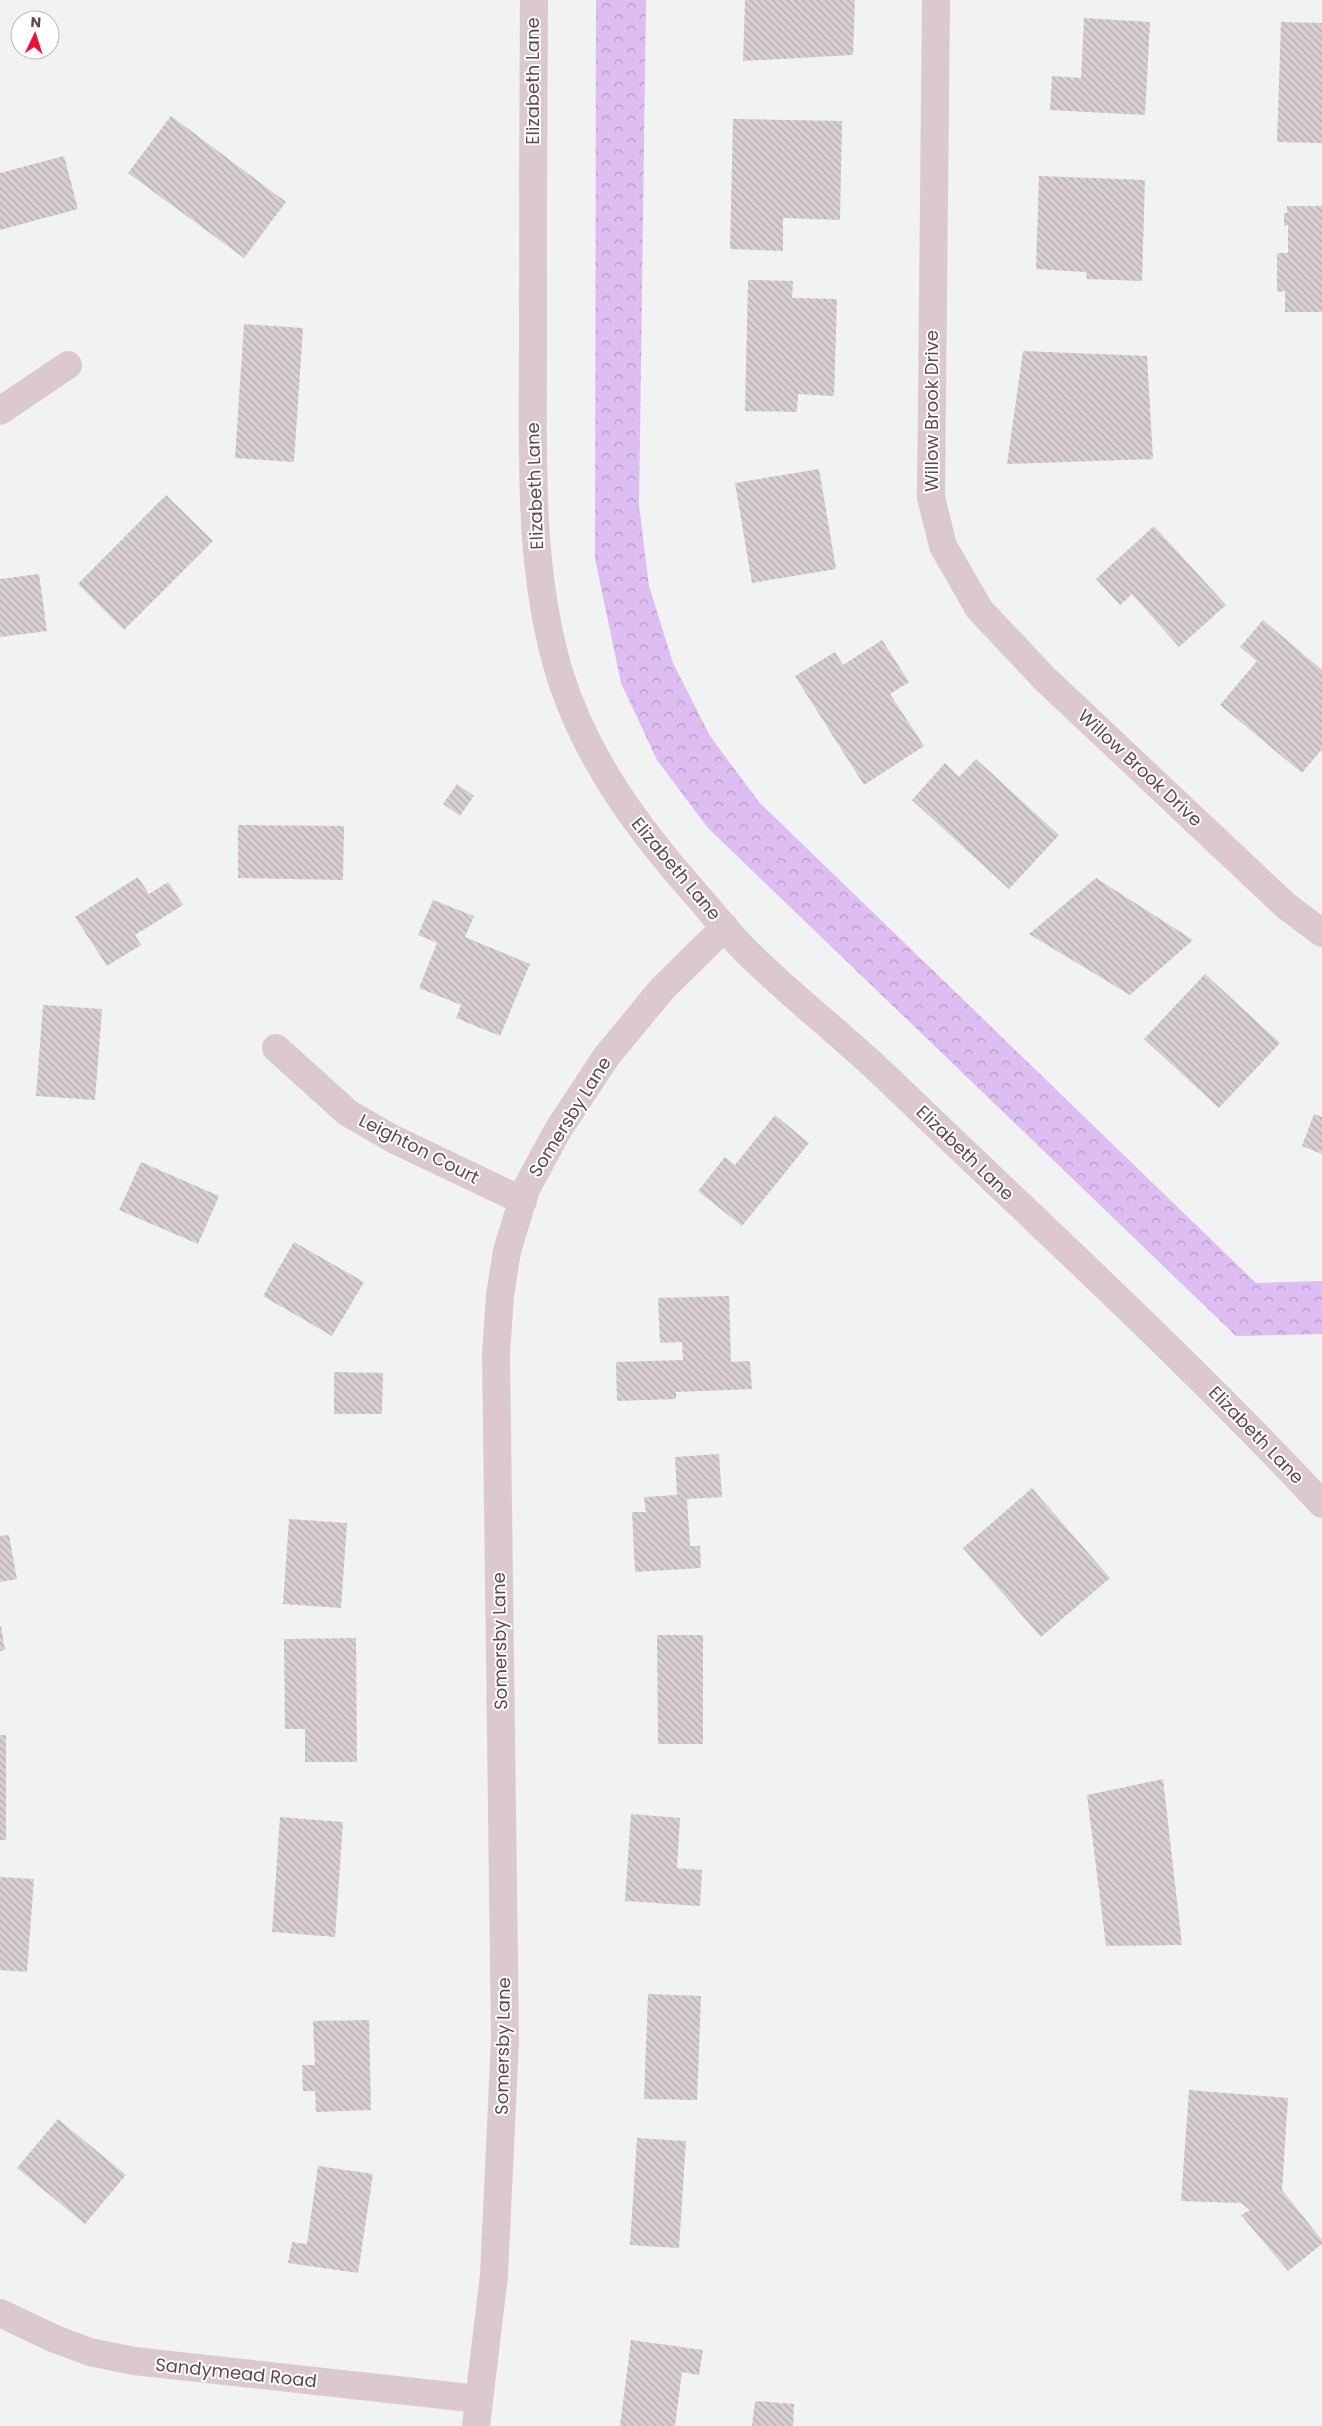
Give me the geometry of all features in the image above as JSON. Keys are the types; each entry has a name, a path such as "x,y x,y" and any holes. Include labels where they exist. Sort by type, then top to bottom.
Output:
{"street":[{"name":"Elizabeth Lane","path":"534,0 534,492 539,580 548,630 559,672 577,724 598,766 645,833 679,876 749,954 862,1054 1151,1328 1253,1430 1322,1504"},
{"name":"Willow Brook Drive","path":"936,0 931,497 943,546 979,608 1045,679 1285,906 1322,933"},
{"path":"0,411 68,365"},
{"name":"Somersby Lane","path":"476,2426 494,2275 505,2040 496,1353 500,1296 508,1251 526,1189 558,1130 606,1057 662,988 725,927"},
{"name":"Leighton Court","path":"276,1048 348,1113 394,1139 523,1201"},
{"name":"Sandymead Road","path":"0,2313 55,2339 90,2352 134,2362 480,2399"}],"green space":[{"path":"596,0 646,0 639,505 649,586 673,663 710,736 759,802 1256,1283 1322,1281 1322,1334 1236,1336 708,828 657,760 621,683 595,559"}],"building":[{"path":"745,0 855,0 853,55 743,61"},
{"path":"1084,18 1150,22 1145,115 1050,110 1052,76 1081,78"},
{"path":"1281,22 1322,23 1322,143 1277,142"},
{"path":"171,116 286,202 244,258 128,173"},
{"path":"733,119 842,121 840,220 783,218 783,251 730,249"},
{"path":"64,156 78,209 0,230 0,173"},
{"path":"1039,176 1145,180 1142,281 1087,279 1086,272 1036,269"},
{"path":"1287,206 1322,206 1322,312 1285,312 1285,291 1277,292 1277,253 1288,253 1288,225 1284,226 1284,213 1287,213"},
{"path":"748,280 793,281 792,298 837,299 834,396 798,394 797,412 745,411"},
{"path":"244,324 303,328 294,462 235,458"},
{"path":"1023,351 1147,356 1153,459 1007,464"},
{"path":"819,469 836,569 752,583 735,483"},
{"path":"166,495 213,541 124,630 78,584"},
{"path":"1154,526 1226,605 1179,647 1132,594 1120,605 1096,579"},
{"path":"39,574 47,631 0,637 0,579"},
{"path":"1263,620 1322,670 1322,749 1302,773 1220,705 1257,661 1240,647"},
{"path":"882,640 909,682 890,694 924,746 864,785 795,676 835,652 843,665"},
{"path":"976,759 1059,835 1009,889 912,800 945,763 959,777"},
{"path":"457,784 474,796 460,816 443,804"},
{"path":"238,825 344,826 343,880 238,878"},
{"path":"138,877 149,894 168,882 183,905 135,935 141,945 107,966 75,917"},
{"path":"1096,878 1193,940 1130,995 1029,934"},
{"path":"433,900 474,916 465,937 530,964 500,1036 456,1018 461,1005 419,988 437,943 418,935"},
{"path":"1205,974 1280,1043 1219,1108 1144,1039"},
{"path":"43,1005 102,1009 95,1100 36,1096"},
{"path":"1314,1114 1322,1117 1322,1154 1302,1146"},
{"path":"775,1115 809,1143 742,1226 698,1191 725,1157 735,1165"},
{"path":"141,1162 219,1196 198,1244 119,1210"},
{"path":"294,1242 364,1282 332,1336 263,1296"},
{"path":"729,1296 731,1362 750,1361 752,1389 676,1392 676,1399 617,1401 616,1362 683,1360 682,1342 660,1343 658,1298"},
{"path":"334,1372 383,1373 382,1414 334,1414"},
{"path":"719,1454 722,1497 687,1499 690,1546 700,1546 701,1568 635,1572 632,1512 646,1512 644,1497 677,1495 675,1457"},
{"path":"1032,1488 1110,1578 1041,1637 963,1548"},
{"path":"289,1519 347,1523 341,1608 283,1604"},
{"path":"9,1535 17,1579 0,1582 0,1536"},
{"path":"0,1627 5,1650 0,1651"},
{"path":"657,1635 703,1635 703,1744 658,1744"},
{"path":"356,1638 357,1762 305,1762 305,1729 285,1729 284,1639"},
{"path":"0,1735 6,1735 6,1840 0,1840"},
{"path":"1163,1779 1182,1945 1106,1946 1087,1795"},
{"path":"631,1814 680,1818 677,1868 702,1870 700,1906 625,1901"},
{"path":"280,1817 343,1822 335,1937 272,1932"},
{"path":"0,1877 34,1879 27,1972 0,1970"},
{"path":"648,1994 701,1996 697,2100 644,2099"},
{"path":"369,2020 371,2110 316,2112 315,2091 303,2091 302,2065 315,2065 313,2021"},
{"path":"1189,2090 1288,2098 1282,2190 1322,2240 1322,2244 1288,2271 1241,2215 1250,2210 1241,2203 1181,2201"},
{"path":"58,2119 126,2175 85,2224 17,2168"},
{"path":"637,2138 686,2141 679,2248 630,2245"},
{"path":"318,2166 373,2174 358,2273 288,2263 292,2242 307,2244"},
{"path":"631,2340 703,2350 699,2375 682,2372 675,2426 620,2426"},
{"path":"755,2401 794,2404 793,2426 752,2426"}]}
